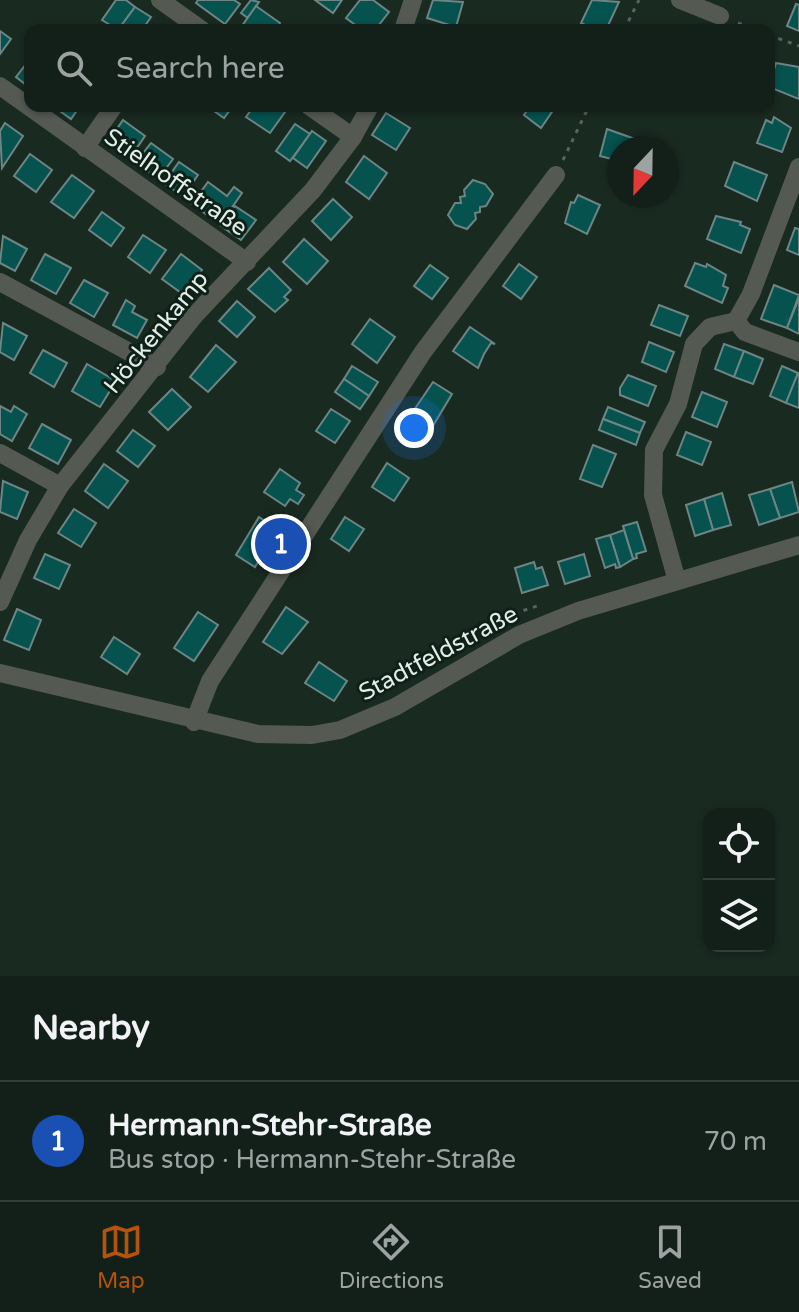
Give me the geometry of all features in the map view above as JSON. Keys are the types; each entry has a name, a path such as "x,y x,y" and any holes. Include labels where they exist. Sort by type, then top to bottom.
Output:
{"street":[{"path":"160,0 193,24"},
{"path":"405,24 413,0"},
{"path":"680,0 720,16"},
{"path":"172,24 179,14"},
{"name":"Stielhoffstraße","path":"0,86 24,104"},
{"name":"Stielhoffstraße","path":"36,112 247,262"},
{"path":"85,148 110,112"},
{"path":"318,112 353,137"},
{"name":"Höckenkamp","path":"0,602 28,540 60,486 195,315 313,190 353,137 367,112"},
{"path":"677,581 653,495 654,450 678,404 694,344 710,327 736,321 751,294 773,227 787,201 799,167"},
{"path":"194,722 210,681 423,352 556,175"},
{"path":"0,282 157,367"},
{"path":"736,321 745,332 799,352"},
{"path":"0,453 60,486"},
{"name":"Stadtfeldstraße","path":"0,673 194,722 289,737 340,730 395,707 519,635 578,611 799,545"}],"path":[{"path":"627,24 639,0"},
{"path":"720,16 741,24"},
{"path":"775,37 799,46"},
{"path":"556,175 586,112"},
{"path":"427,665 519,612 549,603"}],"building":[{"path":"116,0 126,0 135,7 122,24 108,24 102,20"},
{"path":"198,0 234,0 240,4 225,24 196,3"},
{"path":"251,0 259,2 248,18 241,13"},
{"path":"315,0 342,0 333,13"},
{"path":"360,0 373,0 389,12 380,24 354,24 346,18"},
{"path":"433,0 463,2 457,24 427,18"},
{"path":"592,0 619,2 609,24 581,23"},
{"path":"796,4 799,5 799,31 787,26"},
{"path":"256,6 280,23 279,24 243,24"},
{"path":"135,7 151,17 146,24 122,24"},
{"path":"0,31 11,39 0,54"},
{"path":"776,63 799,67 799,99 775,89"},
{"path":"24,67 24,83 16,77"},
{"path":"61,112 76,112 71,119"},
{"path":"250,112 285,112 270,133 246,117"},
{"path":"526,112 552,112 541,128 524,115"},
{"path":"386,113 410,128 396,150 372,135"},
{"path":"774,117 791,128 782,152 757,143 766,120 772,123"},
{"path":"123,120 145,136 130,158 108,142"},
{"path":"5,123 23,136 2,168 0,131"},
{"path":"295,124 310,134 290,161 276,151"},
{"path":"607,129 627,136 607,136 607,158 600,156"},
{"path":"312,131 326,141 307,168 293,158"},
{"path":"151,143 173,159 158,179 136,162"},
{"path":"30,154 52,170 36,192 14,176"},
{"path":"364,156 387,173 369,199 346,182"},
{"path":"179,162 198,175 183,196 164,183"},
{"path":"734,162 767,175 757,201 725,186"},
{"path":"72,175 94,191 74,218 51,202"},
{"path":"473,180 485,184 493,194 486,206 475,213 476,219 467,229 455,225 448,215 455,203 461,203 460,197 465,196 464,190"},
{"path":"208,182 227,196 234,187 242,193 228,213 222,208 214,220 192,204"},
{"path":"578,195 600,205 587,234 565,223 571,202 574,203"},
{"path":"333,199 352,217 331,240 312,221"},
{"path":"235,206 256,220 241,240 221,226"},
{"path":"102,212 124,228 111,246 89,230"},
{"path":"716,216 741,222 740,225 750,229 741,253 707,239"},
{"path":"795,228 799,229 799,255 787,250"},
{"path":"143,235 166,250 150,273 128,257"},
{"path":"3,236 27,249 15,271 0,263"},
{"path":"304,239 328,261 307,284 283,262"},
{"path":"45,254 71,268 56,294 31,280"},
{"path":"181,254 202,270 184,295 162,279"},
{"path":"695,263 706,267 707,264 726,275 723,286 728,288 722,303 685,286"},
{"path":"519,264 537,277 521,299 503,286"},
{"path":"430,265 448,278 432,299 414,286"},
{"path":"269,268 291,290 284,297 288,300 275,312 248,289"},
{"path":"84,280 108,293 94,317 70,303"},
{"path":"774,285 799,295 787,328 761,319"},
{"path":"799,298 799,334 787,328"},
{"path":"126,300 135,306 132,312 147,320 137,338 113,325"},
{"path":"237,301 255,317 237,337 219,321"},
{"path":"659,305 688,316 680,336 651,325"},
{"path":"370,319 395,337 377,363 352,344"},
{"path":"3,323 27,336 14,360 0,352"},
{"path":"470,327 495,344 491,343 478,368 453,351"},
{"path":"649,342 674,352 666,372 642,362"},
{"path":"724,344 744,351 734,377 715,369"},
{"path":"216,345 236,362 208,392 190,377"},
{"path":"43,350 67,363 54,387 30,373"},
{"path":"744,351 763,359 753,384 734,377"},
{"path":"87,364 116,381 100,407 72,391"},
{"path":"352,366 378,382 369,396 344,379"},
{"path":"782,366 798,373 786,403 770,396"},
{"path":"799,373 799,408 786,403"},
{"path":"628,375 656,386 648,406 620,395 620,388"},
{"path":"344,379 369,396 360,409 335,392"},
{"path":"433,382 452,394 431,429 410,416"},
{"path":"172,389 191,407 168,430 149,412"},
{"path":"702,392 727,402 717,427 692,417"},
{"path":"0,406 11,412 14,406 27,414 12,441 0,434"},
{"path":"608,407 645,422 640,433 603,419"},
{"path":"331,409 350,421 335,443 316,431"},
{"path":"603,419 640,433 636,445 599,430"},
{"path":"42,424 71,440 58,464 29,448"},
{"path":"133,430 155,446 138,467 117,451"},
{"path":"686,432 711,442 702,465 677,455"},
{"path":"593,445 616,454 602,487 580,479"},
{"path":"387,463 409,478 394,501 372,487"},
{"path":"104,464 128,481 108,508 85,491"},
{"path":"280,469 300,483 296,490 304,495 298,504 290,499 285,506 264,492"},
{"path":"3,481 28,492 17,519 0,512"},
{"path":"792,482 799,512 780,518 770,489"},
{"path":"770,489 780,518 759,525 749,495"},
{"path":"722,493 731,525 713,530 704,499"},
{"path":"704,499 713,530 695,536 686,505"},
{"path":"74,509 96,523 81,547 58,533"},
{"path":"259,517 278,530 255,567 236,555"},
{"path":"345,517 364,529 349,551 331,539"},
{"path":"637,522 646,551 636,554 637,558 633,559 623,526"},
{"path":"624,530 633,559 620,567 610,535"},
{"path":"610,535 620,567 616,568 615,564 605,568 596,539"},
{"path":"45,554 70,565 59,589 34,578"},
{"path":"584,554 590,576 565,584 558,562"},
{"path":"534,562 536,569 542,567 548,585 522,593 515,568"},
{"path":"286,607 308,622 282,654 263,642"},
{"path":"17,609 41,620 29,650 4,640"},
{"path":"198,612 218,625 194,661 174,648"},
{"path":"114,637 140,654 127,674 101,657"},
{"path":"319,662 347,681 334,701 305,683"}],"place":[{"name":"Hermann-Stehr-Straße","path":"281,544"}]}
